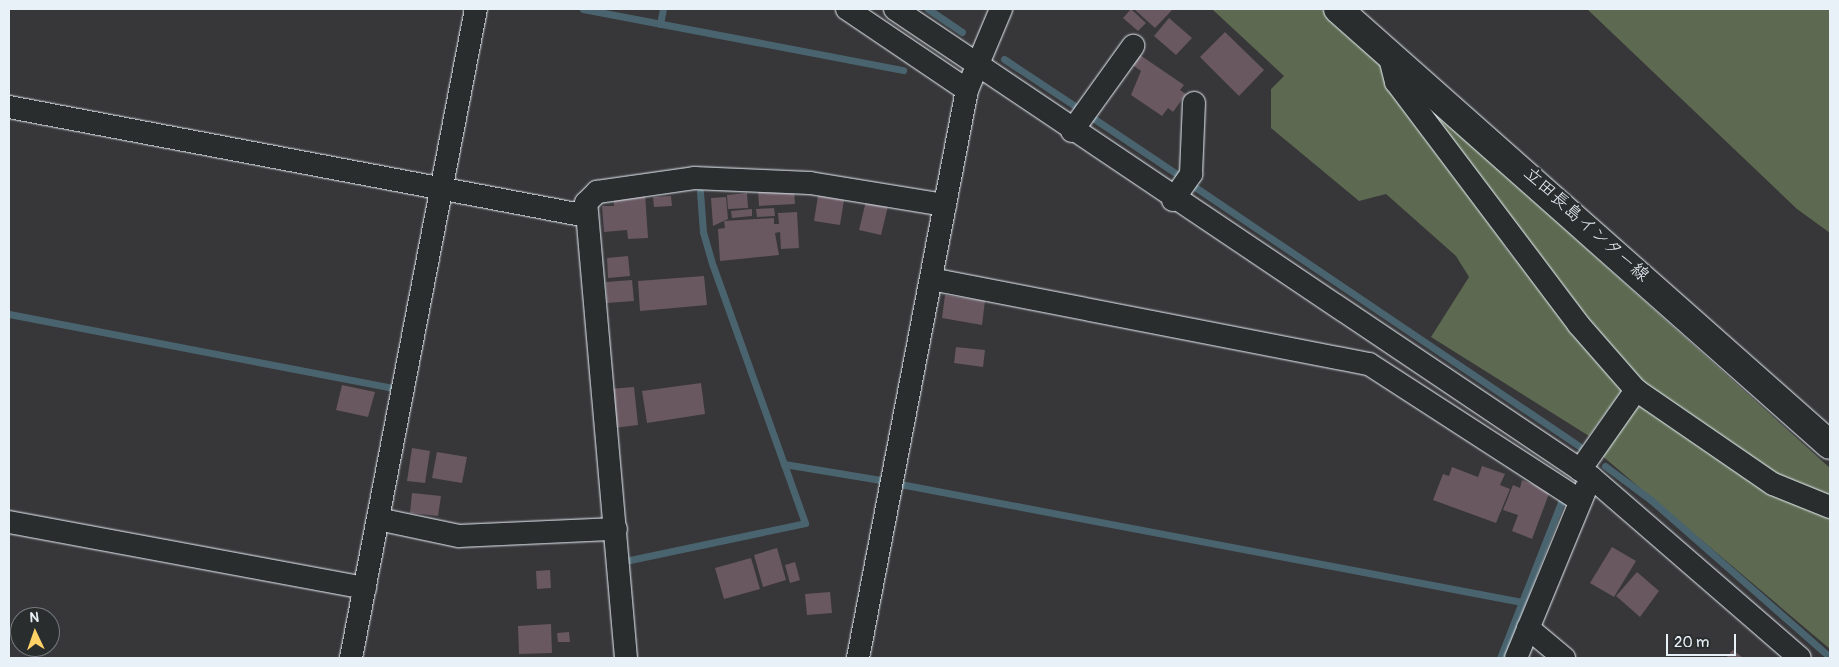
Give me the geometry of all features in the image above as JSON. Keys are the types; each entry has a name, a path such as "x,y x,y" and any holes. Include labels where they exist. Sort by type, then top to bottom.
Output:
{"main road":[{"name":"立田長島インター線","path":"1338,9 1554,195 1830,445"}],"street":[{"path":"351,658 476,9"},
{"path":"847,9 967,90"},
{"path":"895,9 1173,200 1586,474 1800,658"},
{"path":"864,657 931,279 967,90 975,65 1001,9"},
{"path":"1072,131 1132,46"},
{"path":"1389,54 1396,82 1579,325 1636,390 1773,484 1830,508"},
{"path":"1173,200 1191,174 1194,102"},
{"path":"9,108 587,216"},
{"path":"626,658 586,203 597,192 694,178 810,183 945,205"},
{"path":"931,279 1368,364 1581,500"},
{"path":"1516,658 1581,500 1586,474 1636,390"},
{"path":"378,519 459,536 616,529"},
{"path":"9,522 365,588"},
{"path":"1528,628 1564,658"}],"green space":[{"path":"1212,9 1321,9 1379,63 1483,205 1506,248 1622,390 1589,436 1431,337 1469,277 1456,256 1386,194 1359,201 1271,128 1271,89 1284,76"},
{"path":"1587,9 1830,9 1830,233 1797,209"},
{"path":"1405,85 1830,468 1830,499 1779,482 1638,382"},
{"path":"1647,405 1830,513 1830,649 1600,454 1633,409"}],"building":[{"path":"1131,9 1146,23 1138,31 1123,18"},
{"path":"1134,9 1173,9 1155,28"},
{"path":"1169,18 1192,38 1176,55 1154,36"},
{"path":"1225,32 1264,70 1239,96 1200,57"},
{"path":"1137,53 1184,85 1180,90 1186,94 1173,112 1168,108 1162,116 1131,95 1141,71 1130,63"},
{"path":"794,188 795,204 759,206 758,190"},
{"path":"645,193 648,238 628,239 627,230 604,232 602,206 614,206 613,195"},
{"path":"747,193 748,208 728,209 727,195"},
{"path":"671,196 672,206 654,207 653,197"},
{"path":"818,196 844,200 840,225 814,221"},
{"path":"726,197 728,219 713,226 711,198"},
{"path":"866,201 888,206 881,235 859,230"},
{"path":"774,208 775,216 757,217 756,209"},
{"path":"752,209 752,216 732,218 731,211"},
{"path":"797,212 799,248 781,249 780,232 775,233 779,255 720,261 718,229 725,228 724,221 774,218 774,224 779,224 778,213"},
{"path":"628,256 630,276 608,278 607,258"},
{"path":"704,276 707,305 640,311 638,281"},
{"path":"632,280 634,301 607,303 606,282"},
{"path":"945,295 985,301 982,325 942,318"},
{"path":"956,347 985,350 983,367 954,363"},
{"path":"701,383 705,414 647,423 642,391"},
{"path":"342,385 375,392 368,417 336,410"},
{"path":"634,387 638,425 614,428 610,389"},
{"path":"412,448 430,451 425,483 407,481"},
{"path":"437,452 467,457 462,483 432,478"},
{"path":"1482,466 1505,474 1500,485 1510,489 1496,523 1433,500 1443,474 1449,476 1452,467 1478,477"},
{"path":"1522,480 1550,491 1532,539 1512,531 1518,515 1503,510 1513,485 1520,488"},
{"path":"412,493 441,496 438,516 410,513"},
{"path":"1612,547 1636,561 1614,597 1590,583"},
{"path":"777,548 786,580 763,587 754,555"},
{"path":"751,558 760,589 724,599 715,568"},
{"path":"795,562 800,580 790,583 785,565"},
{"path":"550,570 551,588 537,589 536,571"},
{"path":"1637,572 1659,591 1640,617 1616,596"},
{"path":"830,592 832,613 807,615 805,594"},
{"path":"551,624 552,653 519,654 518,626"},
{"path":"569,632 570,642 558,642 557,633"},
{"path":"1733,650 1743,658 1726,658"}],"waterway":[{"path":"583,9 903,70"},
{"path":"660,24 663,9"},
{"path":"928,9 962,32"},
{"path":"1004,59 1078,108"},
{"path":"1093,118 1177,174"},
{"path":"1195,187 1579,446"},
{"path":"700,192 703,232 713,266 784,464 881,480"},
{"path":"9,314 394,388"},
{"path":"625,561 805,523 784,464"},
{"path":"1605,466 1651,500 1830,657"},
{"path":"900,484 1522,602"},
{"path":"1500,658 1561,502"}]}
